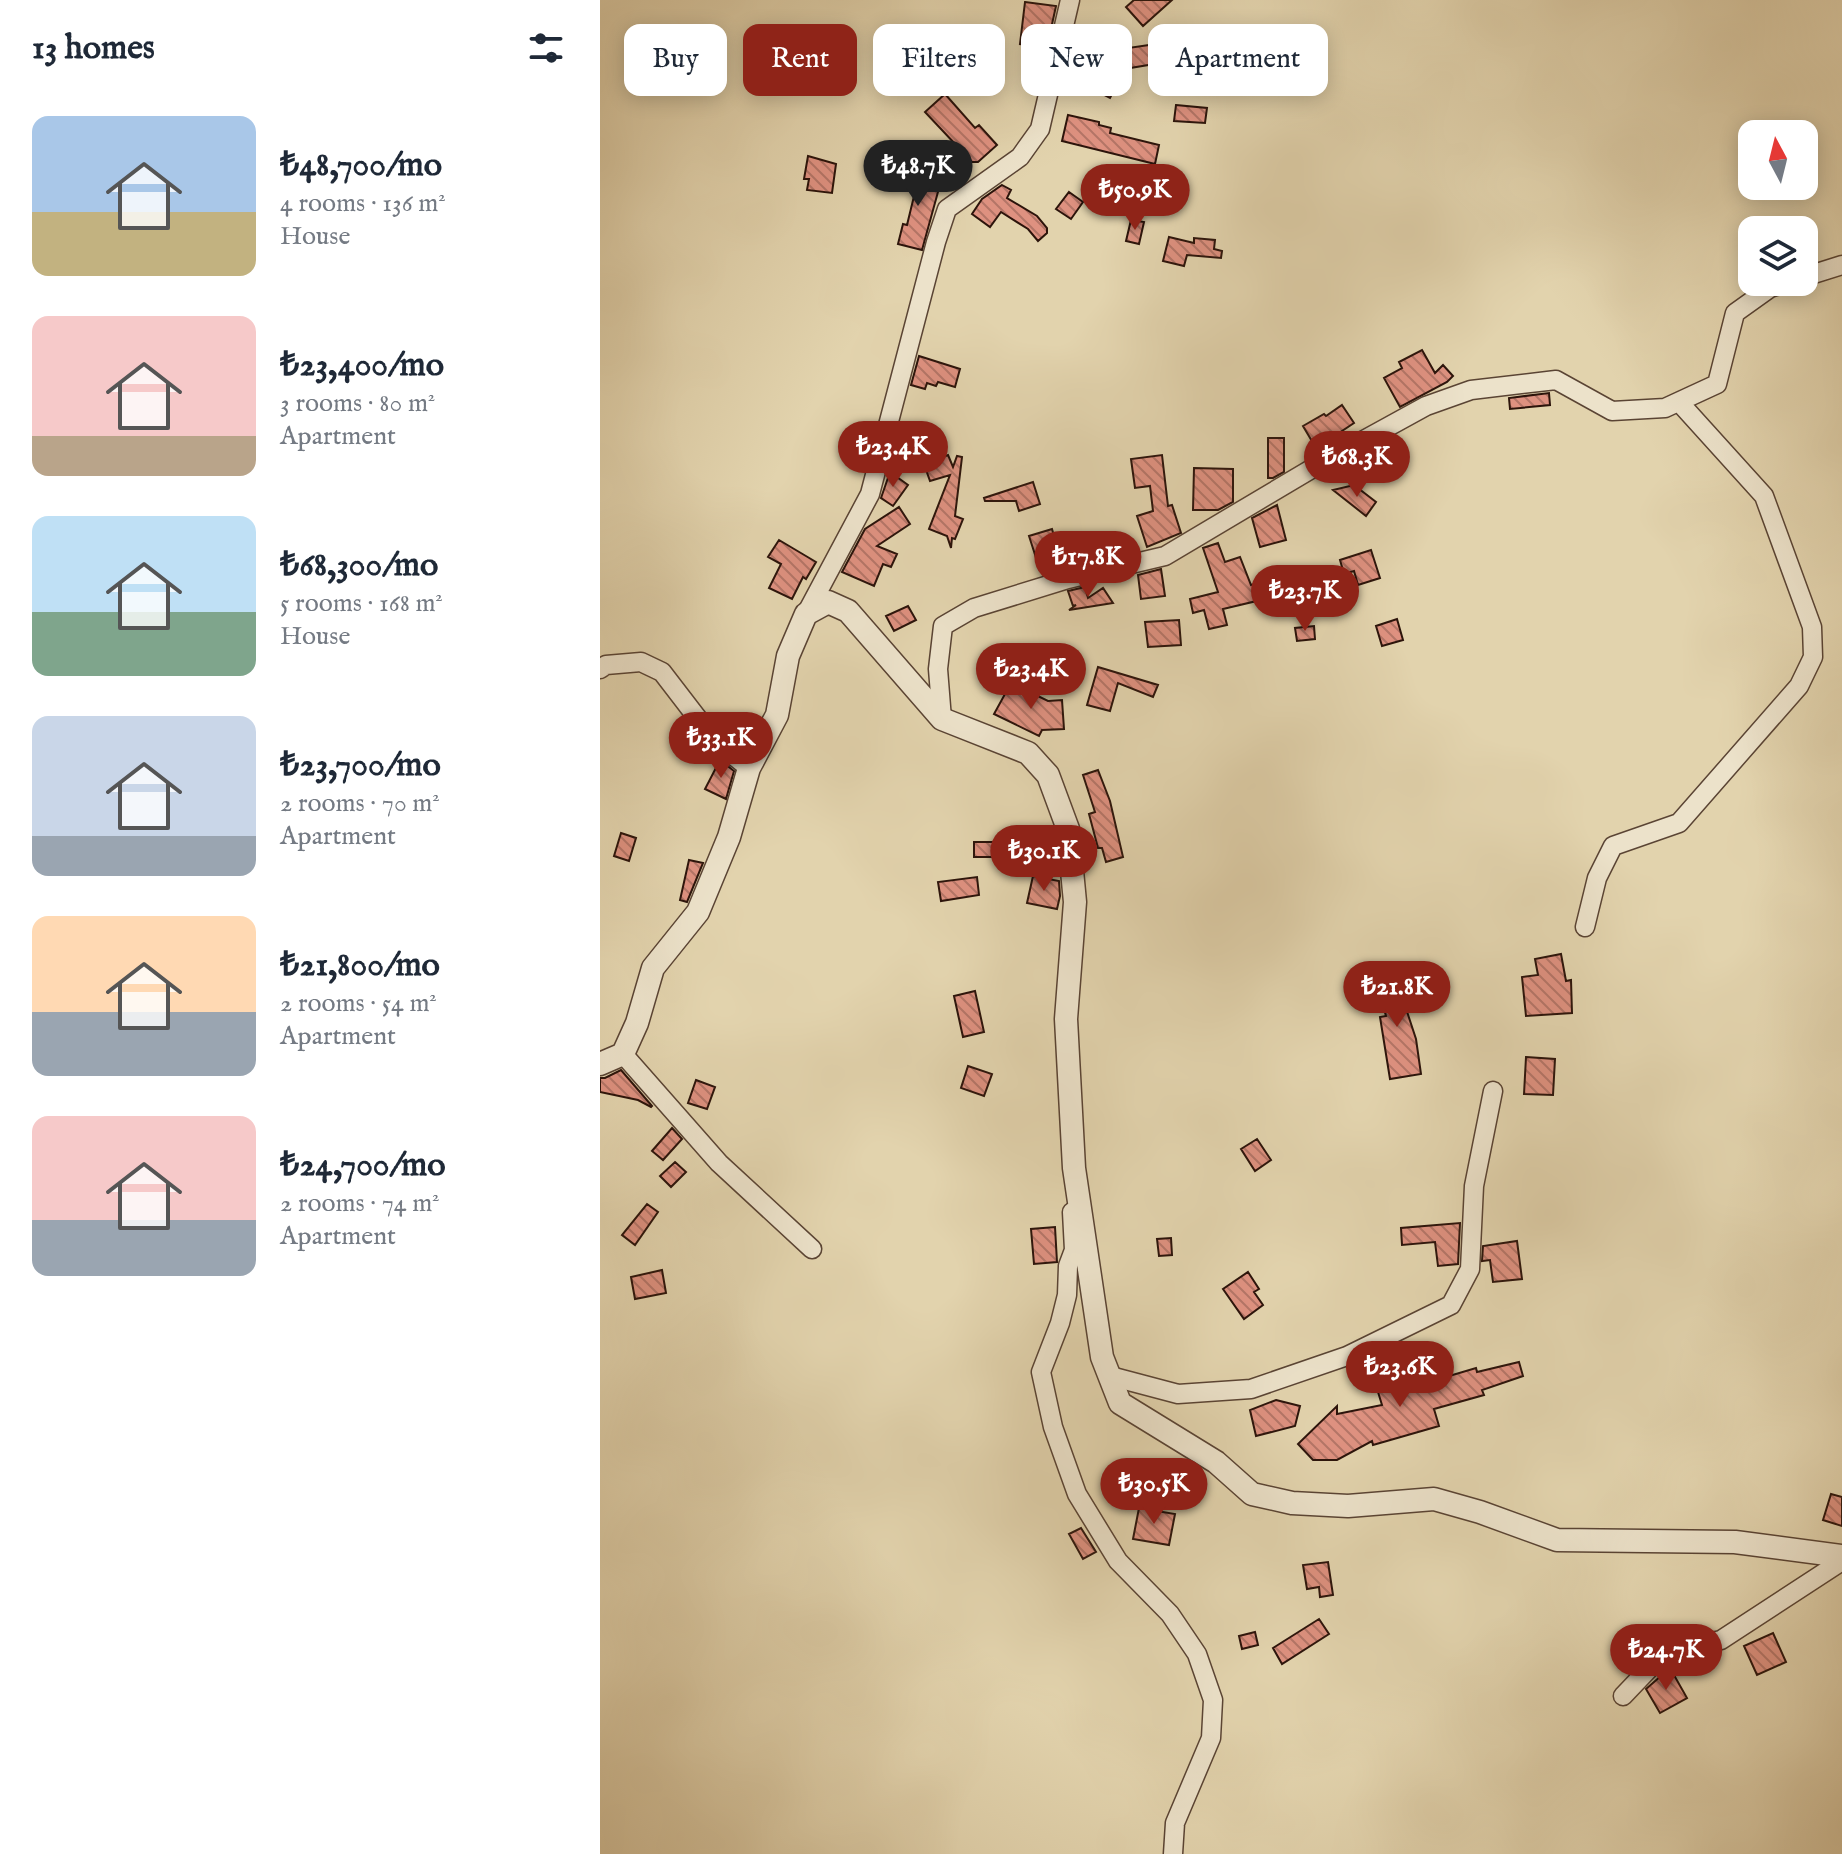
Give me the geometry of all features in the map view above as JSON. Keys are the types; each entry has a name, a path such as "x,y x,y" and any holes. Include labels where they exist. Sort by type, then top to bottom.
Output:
{"street":[{"path":"600,1064 623,1054 637,1023 653,968 698,912 729,837 749,768 777,715 788,656 806,614 870,494 947,209 1020,157 1040,129 1070,0"},
{"path":"1818,273 1842,265"},
{"path":"942,719 938,669 943,626 974,608 1068,579 1165,556 1313,468 1426,406 1471,390 1556,380 1612,411 1665,408 1717,384 1735,313 1759,296"},
{"path":"1585,927 1597,878 1613,846 1679,823 1799,686 1813,657 1812,627 1764,496 1679,402"},
{"path":"806,614 828,602 848,611 942,719 1028,753 1048,775 1068,829 1075,902 1066,1019 1074,1170 1102,1357 1120,1403 1216,1462 1252,1494 1292,1503 1348,1506 1434,1499 1557,1540 1735,1542 1842,1558"},
{"path":"600,669 606,665 641,662 662,672 715,741 749,768"},
{"path":"623,1054 719,1163 812,1249"},
{"path":"1110,1376 1178,1394 1251,1389 1347,1356 1451,1305 1470,1269 1474,1186 1493,1091"},
{"path":"1074,1170 1074,1250 1068,1266 1067,1295 1041,1372 1053,1427 1077,1494 1118,1561 1170,1614 1197,1654 1213,1700 1211,1738 1175,1823 1173,1854"},
{"path":"1623,1696 1665,1652 1721,1640 1842,1558"}],"building":[{"path":"1134,0 1172,0 1143,26 1126,7"},
{"path":"1025,2 1056,6 1052,24 1022,24"},
{"path":"1148,45 1148,65 1132,68 1132,47"},
{"path":"947,96 975,128 979,125 997,145 978,162 972,162 925,112"},
{"path":"1176,105 1207,108 1205,123 1174,121"},
{"path":"1068,115 1099,122 1099,125 1111,128 1110,133 1159,145 1155,164 1062,141"},
{"path":"808,156 836,164 832,193 807,190 809,179 804,179"},
{"path":"902,169 941,181 922,250 898,244 903,224 907,225 915,192 897,187"},
{"path":"1002,185 1011,190 1007,198 1037,216 1047,228 1047,233 1038,241 1028,229 1001,212 990,227 972,214 982,199"},
{"path":"1069,192 1083,202 1071,219 1056,209"},
{"path":"1131,220 1144,222 1139,244 1126,241"},
{"path":"1169,237 1194,243 1194,238 1215,240 1214,249 1222,251 1221,258 1187,255 1184,266 1163,261"},
{"path":"1422,350 1435,373 1443,365 1453,376 1400,407 1384,378 1402,368 1399,362"},
{"path":"919,356 960,369 955,387 938,382 936,386 927,383 925,389 911,385"},
{"path":"1549,393 1550,405 1510,409 1509,398"},
{"path":"1342,405 1354,423 1336,435 1338,438 1316,448 1303,426"},
{"path":"921,431 933,441 918,459 906,449"},
{"path":"1268,438 1284,438 1284,472 1273,478 1268,478"},
{"path":"948,455 953,467 957,456 962,457 955,516 963,519 955,539 952,538 951,548 947,536 929,529 950,475 930,481 924,464"},
{"path":"1162,455 1168,506 1172,505 1181,533 1147,547 1137,516 1153,511 1150,486 1135,488 1131,459"},
{"path":"1194,468 1233,469 1233,502 1218,510 1193,510"},
{"path":"890,472 908,485 893,506 881,498"},
{"path":"1033,482 1040,504 1019,511 1016,501 985,501 984,498"},
{"path":"1354,485 1376,502 1366,516 1333,490"},
{"path":"1277,505 1286,540 1260,547 1252,518"},
{"path":"899,507 910,524 877,546 897,554 891,567 883,564 874,586 842,572 865,529"},
{"path":"1052,529 1061,560 1039,567 1029,536"},
{"path":"779,540 816,562 806,579 803,577 792,599 769,588 781,564 768,557"},
{"path":"1218,543 1225,562 1240,557 1251,585 1272,580 1288,571 1303,595 1288,605 1282,595 1223,609 1227,625 1209,629 1204,610 1193,613 1190,599 1218,592 1203,548"},
{"path":"1371,550 1380,578 1358,585 1354,571 1344,574 1340,560"},
{"path":"1161,569 1165,596 1141,599 1138,575"},
{"path":"1085,587 1088,598 1103,588 1113,603 1069,610 1076,605 1073,606 1068,591"},
{"path":"908,606 916,620 894,631 886,616"},
{"path":"1397,619 1403,640 1382,646 1376,626"},
{"path":"1179,620 1181,645 1148,647 1145,622"},
{"path":"1314,626 1315,639 1297,641 1295,628"},
{"path":"1098,667 1158,685 1153,697 1118,683 1110,711 1087,705"},
{"path":"1011,683 1048,701 1062,700 1064,729 1042,730 1039,736 994,714"},
{"path":"720,760 734,771 726,799 705,789"},
{"path":"1098,770 1110,801 1123,857 1106,862 1102,848 1098,848 1089,814 1095,812 1083,775"},
{"path":"621,833 636,838 629,861 614,856"},
{"path":"974,842 1004,842 1004,857 974,857"},
{"path":"689,860 703,863 687,902 680,900"},
{"path":"1033,876 1059,881 1057,909 1027,903"},
{"path":"977,877 979,895 941,901 938,882"},
{"path":"1561,954 1566,981 1571,980 1572,1013 1526,1016 1522,977 1538,975 1535,959"},
{"path":"1393,969 1416,1039 1421,1074 1390,1079 1380,1017 1386,1016 1374,975"},
{"path":"975,991 984,1032 963,1037 954,996"},
{"path":"1526,1057 1555,1059 1553,1095 1524,1094"},
{"path":"968,1066 992,1074 984,1096 961,1088"},
{"path":"621,1070 651,1107 638,1100 600,1092 600,1078"},
{"path":"696,1080 715,1087 707,1109 688,1103"},
{"path":"672,1128 682,1139 663,1160 652,1151"},
{"path":"1257,1139 1271,1160 1255,1171 1241,1149"},
{"path":"675,1162 686,1172 671,1187 660,1176"},
{"path":"647,1204 658,1212 635,1245 622,1235"},
{"path":"1460,1223 1458,1264 1438,1266 1435,1242 1402,1245 1401,1228"},
{"path":"1055,1227 1057,1262 1034,1264 1031,1229"},
{"path":"1171,1238 1172,1255 1159,1256 1157,1239"},
{"path":"1517,1241 1522,1279 1493,1282 1490,1260 1482,1261 1483,1246"},
{"path":"662,1270 666,1293 635,1299 631,1277"},
{"path":"1248,1272 1259,1289 1254,1292 1263,1305 1244,1319 1223,1289"},
{"path":"1519,1362 1523,1376 1482,1390 1484,1395 1434,1409 1439,1426 1373,1445 1372,1441 1337,1460 1313,1460 1298,1444 1337,1406 1337,1414 1382,1405 1374,1379 1424,1364 1429,1382 1476,1368 1477,1372"},
{"path":"1276,1400 1300,1406 1295,1426 1256,1436 1250,1410"},
{"path":"1831,1494 1842,1497 1842,1526 1823,1520"},
{"path":"1139,1508 1175,1514 1169,1545 1133,1539"},
{"path":"1081,1528 1096,1552 1083,1559 1069,1534"},
{"path":"1328,1562 1333,1595 1320,1597 1319,1587 1307,1589 1303,1565"},
{"path":"1319,1619 1329,1634 1282,1664 1273,1648"},
{"path":"1255,1632 1258,1645 1242,1649 1239,1636"},
{"path":"1773,1633 1786,1662 1757,1675 1744,1646"},
{"path":"1670,1668 1687,1698 1660,1713 1646,1689"}]}
